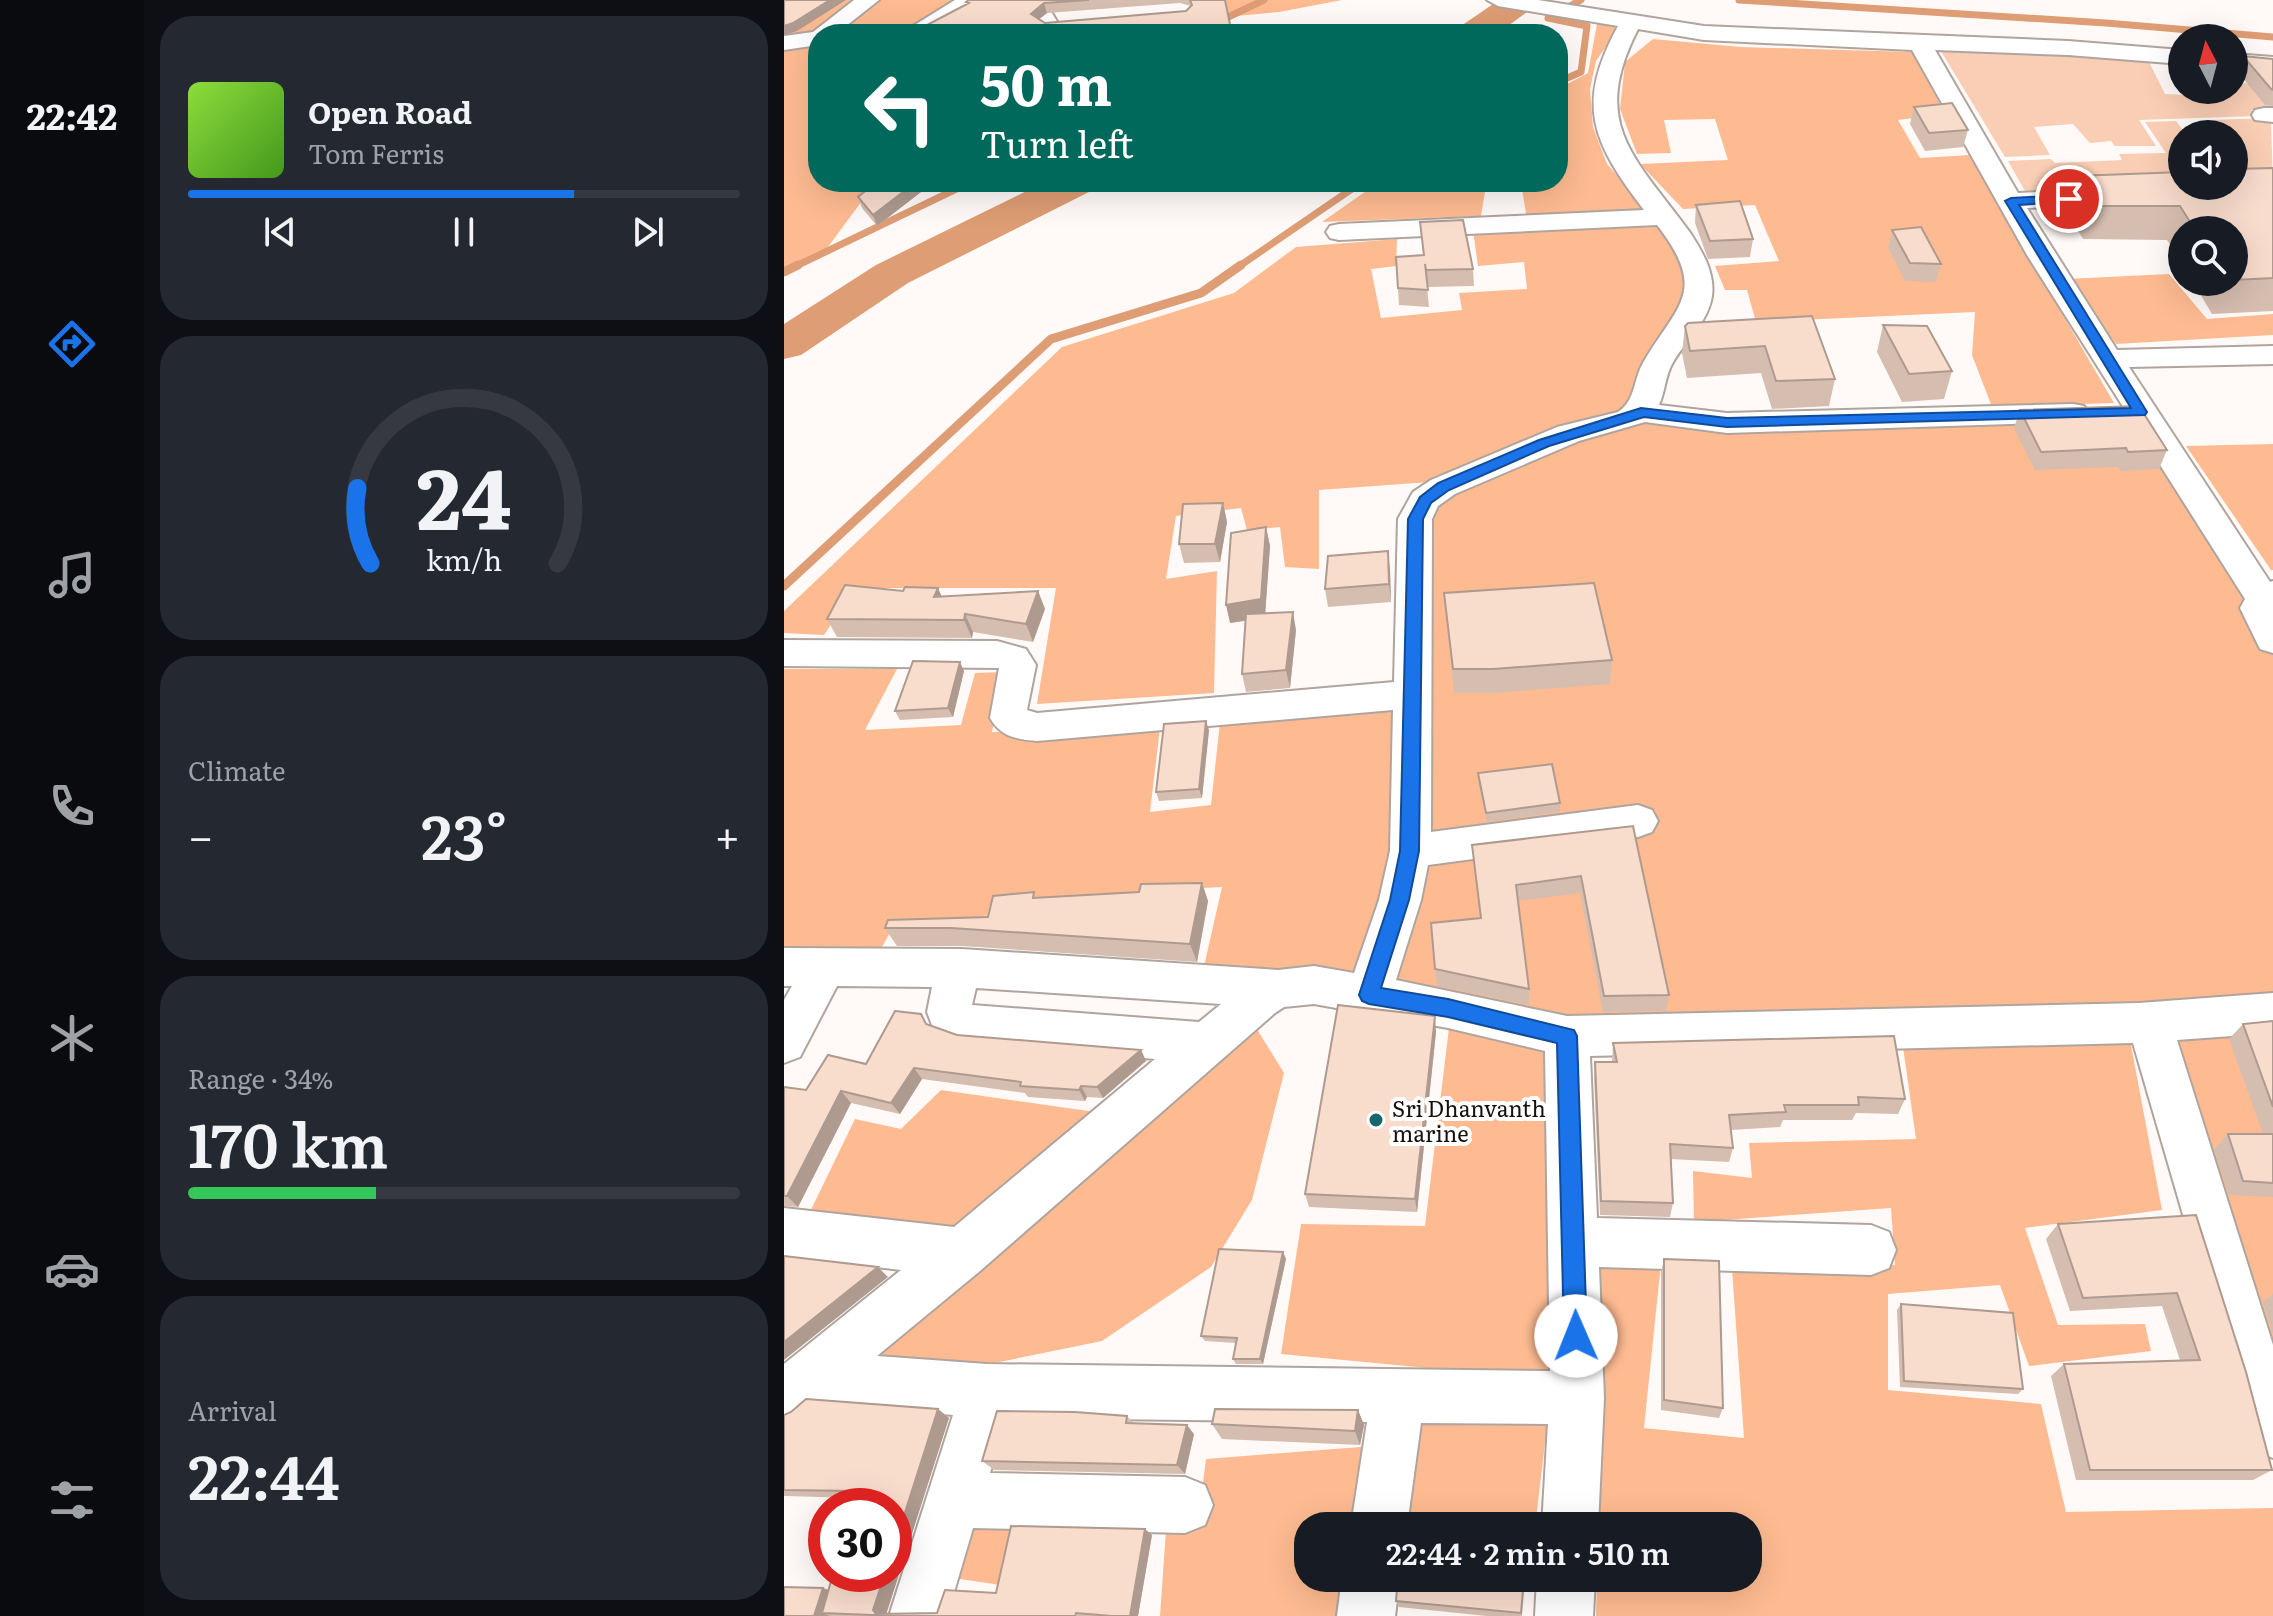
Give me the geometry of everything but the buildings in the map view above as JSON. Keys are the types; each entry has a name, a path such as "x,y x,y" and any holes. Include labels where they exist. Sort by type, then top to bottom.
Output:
{"street":[{"path":"835,24 868,0"},
{"path":"929,24 971,0"},
{"path":"1498,0 1704,33 2168,56"},
{"path":"1369,995 1400,900 1410,851 1415,519 1425,500 1443,487 1544,443 1629,419 1641,412 1647,402 1652,375 1698,296 1699,279 1694,261 1682,240 1620,161 1606,127 1604,90 1618,20"},
{"path":"784,43 808,41"},
{"path":"1919,42 2011,201 2140,412 2268,596 2258,608 2273,640"},
{"path":"2248,62 2273,64"},
{"path":"2011,201 2150,195"},
{"path":"1339,232 1662,217"},
{"path":"2107,359 2273,355"},
{"path":"1641,412 1727,423 2140,412"},
{"path":"784,653 997,654 1013,658 1018,665 1009,718 1018,725 1037,727 1413,694"},
{"path":"1410,851 1638,821"},
{"path":"784,1043 805,967 962,968 1278,989 1314,985 1448,1008 1567,1036 2149,1022 2273,1013"},
{"path":"962,968 949,999 949,1009 951,1019 965,1024 1209,1043"},
{"path":"797,1388 962,1253 1259,999 1278,989"},
{"path":"2149,1022 2273,1431"},
{"path":"1567,1036 1577,1398 1571,1512"},
{"path":"784,1232 962,1253"},
{"path":"1573,1242 1871,1250"},
{"path":"797,1388 1577,1398"},
{"path":"918,1616 987,1391"},
{"path":"1381,1512 1398,1396"},
{"path":"952,1500 1185,1505"},
{"path":"1366,1616 1369,1592"},
{"path":"1564,1616 1565,1592"}],"shaded area":[{"path":"784,0 968,0 930,24 808,24 808,192 869,192 825,251 784,272"},
{"path":"1221,0 1342,0 1279,12 1214,18"},
{"path":"1597,24 1621,25 1596,61 1590,89 1593,127 1607,164 1650,212 1527,219 1522,192 1568,192 1568,84 1588,73"},
{"path":"1653,39 1741,47 1913,52 1945,114 1898,120 1920,158 1970,155 2114,403 1992,407 1972,355 1975,312 1756,322 1747,290 1725,290 1715,266 1779,261 1755,205 1683,209 1640,164 1728,160 1715,119 1664,120 1671,153 1637,154 1620,109 1625,62"},
{"path":"1939,48 2148,60 2165,94 2168,94 2168,104 2248,104 2248,83 2273,86 2273,109 2251,110 2255,116 2139,120 2156,146 2115,146 2111,141 2090,143 2073,124 2034,127 2050,155 2005,157"},
{"path":"2271,118 2273,186 2248,187 2248,120 2210,120"},
{"path":"2168,121 2168,191 2029,198 2008,161 2051,159 2055,163 2122,160 2119,154 2166,153 2145,122"},
{"path":"1365,192 1485,192 1481,216 1322,222"},
{"path":"1656,221 1692,277 1685,302 1632,408 1430,482 1319,490 1319,569 1285,567 1280,527 1247,530 1241,508 1176,516 1166,579 1217,571 1214,693 1037,704 1056,588 855,588 824,635 784,633 784,611 1062,347 1234,293 1296,247 1397,239 1396,266 1371,269 1381,318 1462,310 1459,293 1527,289 1524,262 1478,266 1473,231"},
{"path":"2168,274 2168,296 2188,296 2207,319 2273,314 2273,335 2116,344 2067,279"},
{"path":"2140,412 2273,640 2273,1010 1567,1036 1369,995 1410,851 1415,519 1475,473 1629,419"},
{"path":"2273,444 2273,570 2271,570 2186,446"},
{"path":"784,669 897,669 865,730 961,725 975,673 1004,672 992,732 1160,728 1150,812 1211,805 1220,722 1400,707 1398,860 1357,976 1287,971 1203,971 1222,887 1141,891 1135,916 1110,900 990,905 985,925 895,924 879,952 784,954"},
{"path":"1250,1018 1284,1073 1252,1200 1211,1267 1102,1341 980,1366 853,1357"},
{"path":"2273,1022 2273,1387 2238,1284 2178,1039"},
{"path":"1449,1028 1553,1045 1563,1381 1281,1354 1301,1224 1425,1226"},
{"path":"2130,1040 2162,1210 2025,1228 2058,1325 2145,1324 2151,1351 2029,1366 2000,1285 1888,1294 1888,1390 2041,1404 2066,1512 2273,1508 2273,1616 1596,1616 1597,1592 1762,1592 1762,1512 1599,1512 1603,1394 1594,1258 1661,1263 1644,1428 1744,1438 1732,1269 1895,1265 1891,1208 1694,1222 1693,1171 1752,1178 1749,1143 1916,1139 1903,1047"},
{"path":"941,1090 1110,1114 960,1234 807,1218 855,1119 901,1129"},
{"path":"1410,1408 1549,1409 1537,1512 1395,1512"},
{"path":"1373,1446 1362,1512 1294,1512 1294,1592 1349,1592 1345,1616 1160,1616 1166,1530 1197,1530 1206,1459"},
{"path":"962,1515 1015,1516 1000,1585 940,1576"}],"waterway":[{"path":"1218,24 1264,0"},
{"path":"1488,24 1522,0"},
{"path":"1568,78 1581,72 1587,26 1548,18 1581,0"},
{"path":"1739,0 2106,23 2273,37"},
{"path":"794,267 950,192"},
{"path":"784,345 892,274 1057,192"},
{"path":"1238,267 1347,192"},
{"path":"794,267 798,265"},
{"path":"784,586 1051,339 1201,293 1241,265"},
{"path":"784,272 794,267"}],"place":[{"name":"Sri Dhanvanth marine","path":"1376,1120"}],"route":[{"path":"1576,1336 1567,1036 1448,1008 1369,995 1400,900 1410,851 1415,519 1425,500 1443,487 1544,443 1629,419 1641,412 1727,423 2140,412 2041,255 2011,201 2069,199"}]}
